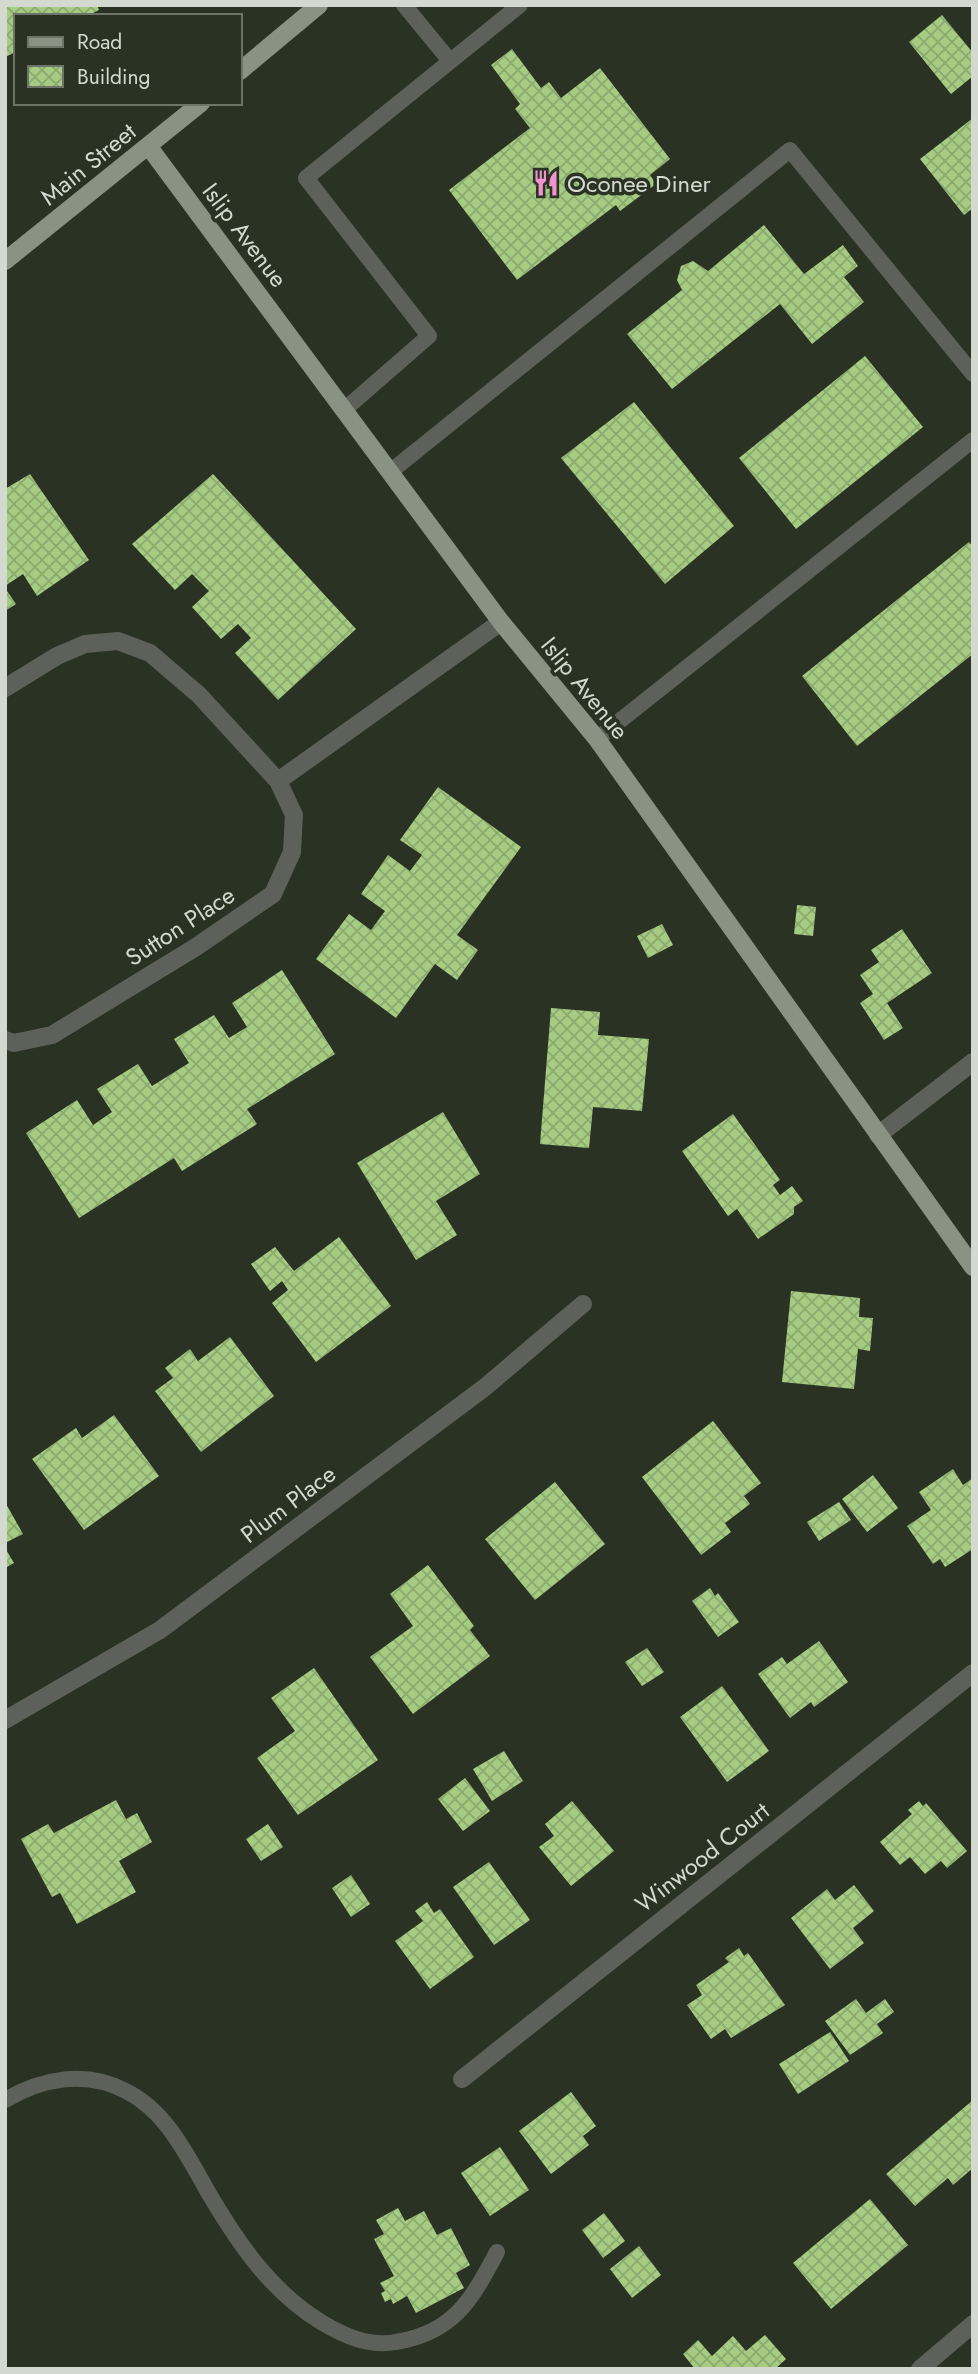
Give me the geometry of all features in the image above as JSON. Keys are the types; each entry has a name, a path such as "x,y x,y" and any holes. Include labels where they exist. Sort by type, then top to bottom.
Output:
{"main road":[{"path":"242,69 319,5"},
{"name":"Main Street","path":"5,261 199,105"},
{"name":"Islip Avenue","path":"149,147 501,622 597,739 973,1267"}],"street":[{"path":"278,781 501,622"},
{"name":"Sutton Place","path":"5,688 57,656 85,644 118,641 150,653 199,695 278,781 294,815 292,852 273,894 196,947 52,1035 15,1043 5,1040"},
{"path":"878,1135 973,1062"},
{"name":"Plum Place","path":"5,1720 160,1630 484,1388 583,1304"},
{"name":"Winwood Court","path":"462,2078 973,1673"},
{"path":"920,2369 973,2324"}],"lane":[{"path":"404,5 450,61"},
{"path":"344,410 429,336 306,178 520,5"},
{"path":"390,472 790,150 973,374"},
{"path":"597,739 973,440"},
{"path":"5,2099 22,2090 61,2078 100,2081 127,2091 154,2111 178,2139 212,2199 258,2268 293,2305 345,2336 384,2344 419,2339 444,2324 472,2299 497,2252"}],"building":[{"path":"5,5 97,5 99,10 91,14 14,14 14,53 5,57"},
{"path":"942,15 973,53 973,76 951,94 909,42"},
{"path":"512,49 541,88 549,82 561,98 600,68 670,159 650,175 656,184 620,211 616,205 517,280 449,190 530,128 515,109 520,104 491,65"},
{"path":"973,118 973,208 964,215 920,159"},
{"path":"764,225 804,274 843,245 858,266 844,277 864,302 812,344 780,304 672,389 627,334 682,290 677,280 681,266 693,261 708,271"},
{"path":"865,356 923,427 796,529 739,458"},
{"path":"634,402 734,526 665,584 561,458"},
{"path":"30,474 89,560 37,596 23,574 5,586 5,489"},
{"path":"213,474 356,629 278,700 235,653 251,638 238,624 221,639 192,607 209,591 192,574 175,590 132,544"},
{"path":"969,542 973,547 973,654 857,746 802,676"},
{"path":"5,588 16,604 5,611"},
{"path":"438,787 521,847 457,935 478,950 457,980 435,964 396,1018 316,959 349,914 371,930 385,911 361,894 388,855 410,871 422,855 400,840"},
{"path":"797,905 816,907 813,936 794,934"},
{"path":"662,924 673,945 648,958 637,936"},
{"path":"902,929 932,973 887,1003 903,1028 884,1040 860,1003 873,994 860,975 879,962 871,950"},
{"path":"282,970 335,1054 247,1109 257,1124 182,1171 174,1158 79,1218 26,1133 77,1100 93,1125 112,1112 97,1089 138,1064 152,1086 189,1063 174,1039 214,1015 229,1038 247,1027 232,1003"},
{"path":"551,1008 600,1012 598,1035 649,1039 642,1111 593,1107 589,1148 540,1144"},
{"path":"443,1112 480,1174 436,1201 457,1235 416,1260 357,1163"},
{"path":"733,1114 780,1180 773,1185 780,1195 792,1186 803,1201 794,1207 794,1214 758,1239 737,1209 728,1216 682,1151"},
{"path":"339,1237 391,1306 316,1362 272,1303 288,1290 282,1281 270,1291 251,1264 275,1247 294,1271"},
{"path":"791,1291 860,1298 859,1317 873,1318 870,1351 858,1349 854,1389 782,1382"},
{"path":"230,1337 274,1396 201,1452 155,1391 173,1378 165,1368 190,1349 198,1361"},
{"path":"114,1415 159,1476 84,1530 32,1459 76,1428 82,1438"},
{"path":"713,1421 761,1483 744,1496 750,1504 725,1523 731,1532 701,1555 642,1477"},
{"path":"953,1469 963,1485 973,1478 973,1549 945,1567 940,1559 933,1564 907,1526 931,1510 919,1492"},
{"path":"873,1475 898,1508 867,1532 842,1499"},
{"path":"555,1482 605,1544 535,1600 485,1539"},
{"path":"5,1502 23,1534 5,1543"},
{"path":"839,1502 851,1520 819,1541 807,1522"},
{"path":"5,1548 14,1563 5,1568"},
{"path":"428,1565 474,1626 470,1630 490,1656 413,1714 370,1657 413,1626 390,1594"},
{"path":"710,1588 715,1596 718,1593 739,1622 718,1637 692,1601"},
{"path":"819,1641 848,1682 814,1707 811,1702 790,1718 758,1674 782,1657 787,1664"},
{"path":"647,1648 664,1672 642,1686 625,1662"},
{"path":"314,1668 378,1760 298,1815 257,1758 295,1731 271,1698"},
{"path":"722,1686 769,1751 727,1782 680,1717"},
{"path":"504,1751 523,1781 492,1801 473,1769"},
{"path":"465,1778 490,1811 463,1831 438,1799"},
{"path":"116,1800 126,1819 137,1813 152,1842 119,1861 136,1892 77,1924 60,1893 52,1897 21,1839 48,1824 54,1833"},
{"path":"572,1801 614,1851 571,1886 539,1847 554,1836 545,1824"},
{"path":"919,1801 923,1806 926,1803 967,1851 947,1868 941,1861 925,1874 910,1857 900,1865 880,1842 912,1814 908,1810"},
{"path":"268,1824 283,1847 261,1861 246,1839"},
{"path":"489,1862 530,1920 494,1945 453,1887"},
{"path":"351,1875 370,1904 351,1917 332,1888"},
{"path":"854,1885 874,1911 853,1928 864,1943 830,1969 791,1918 827,1889 835,1900"},
{"path":"427,1902 434,1913 440,1909 474,1957 430,1989 395,1941 423,1921 415,1911"},
{"path":"739,1948 744,1956 748,1953 785,2005 731,2038 725,2029 711,2039 687,2005 702,1995 696,1985 729,1962 725,1958"},
{"path":"856,1999 866,2013 885,1999 894,2012 877,2024 883,2033 850,2055 825,2021"},
{"path":"830,2032 849,2061 798,2094 779,2064"},
{"path":"571,2092 596,2126 583,2136 589,2145 551,2174 519,2131"},
{"path":"973,2100 973,2168 953,2185 948,2178 915,2206 886,2174"},
{"path":"500,2147 529,2190 490,2216 461,2173"},
{"path":"870,2199 908,2245 831,2309 793,2263"},
{"path":"398,2208 405,2221 424,2211 437,2235 451,2228 470,2265 456,2273 464,2288 416,2313 407,2296 393,2304 391,2299 385,2302 381,2293 385,2291 380,2283 394,2276 374,2239 384,2234 376,2220"},
{"path":"604,2213 625,2241 603,2258 582,2230"},
{"path":"639,2246 661,2275 632,2298 610,2269"},
{"path":"765,2335 786,2359 775,2369 695,2369 683,2354 698,2340 712,2356 733,2336 746,2351"}],"place":[{"name":"Oconee Diner","path":"546,183"}]}
